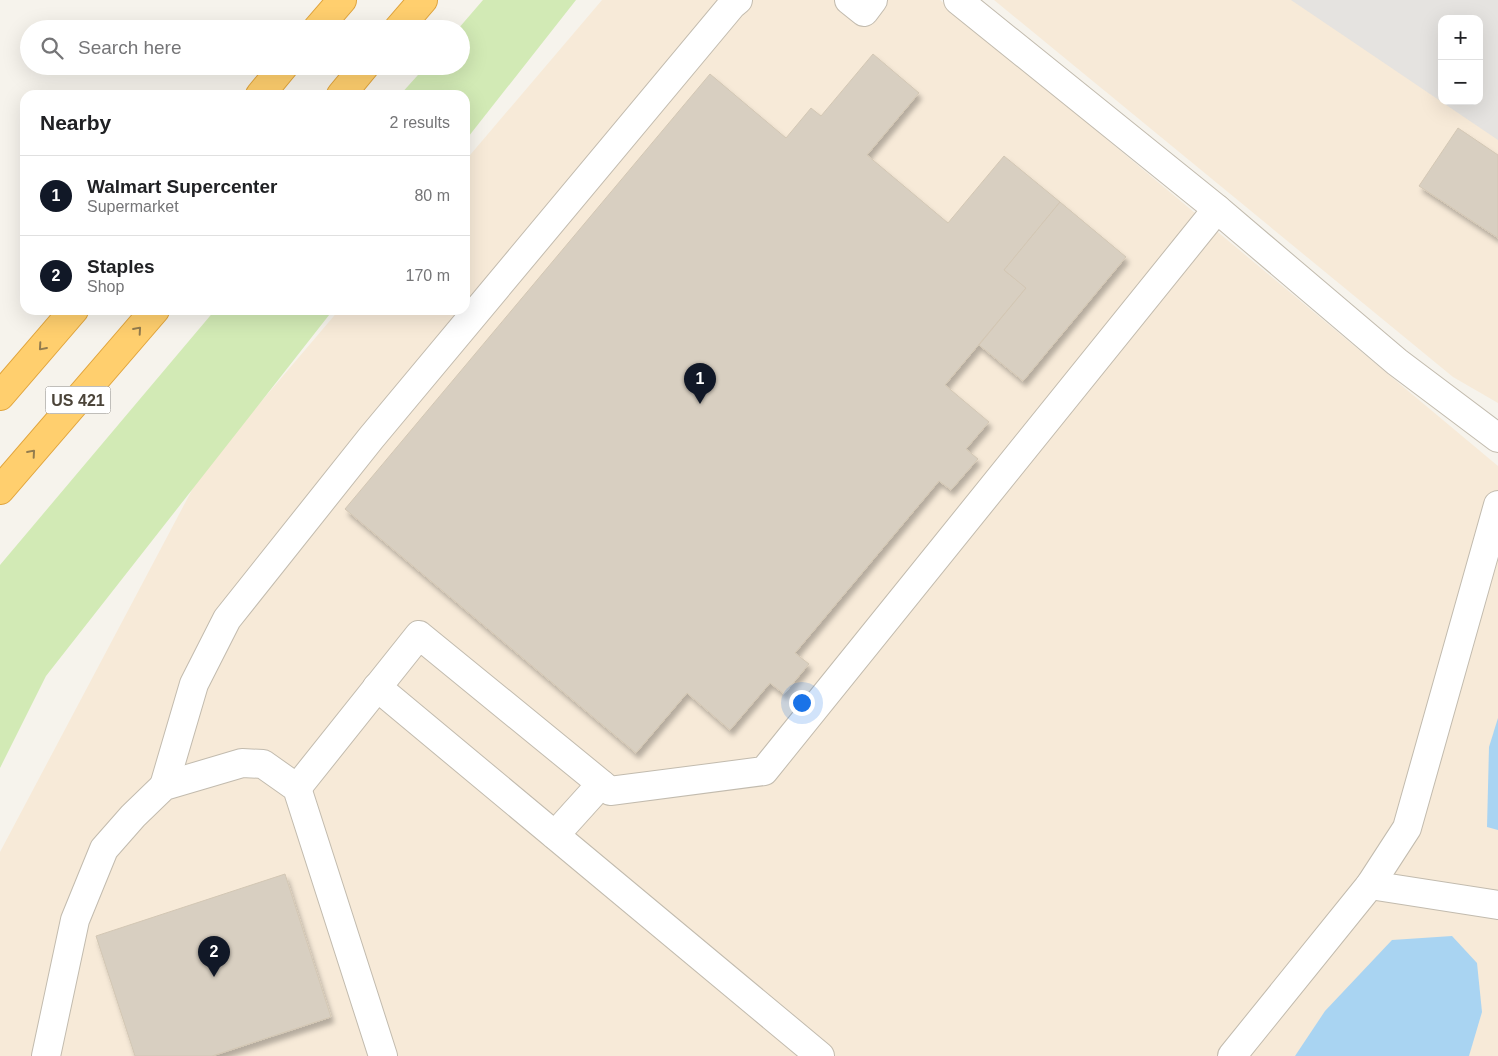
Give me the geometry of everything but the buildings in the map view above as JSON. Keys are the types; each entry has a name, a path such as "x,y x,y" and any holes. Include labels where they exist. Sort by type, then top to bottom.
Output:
{"highway":[{"path":"325,20 342,0"},
{"path":"406,20 423,0"},
{"path":"264,90 277,75"},
{"path":"345,90 358,75"},
{"path":"0,396 70,315"},
{"name":"US 421","path":"0,490 151,315"}],"lane":[{"path":"164,786 194,684 227,619 371,438 719,20 738,0"},
{"path":"849,0 864,12 873,0"},
{"path":"958,0 1217,209 1397,362 1498,438"},
{"path":"297,788 419,635 610,791 764,771 1217,209"},
{"path":"1232,1056 1370,885 1408,828 1498,505"},
{"path":"377,687 820,1056"},
{"path":"46,1056 75,920 104,849 133,816 164,786 242,763 263,764 297,788 383,1056"},
{"path":"555,835 601,784"},
{"path":"1370,885 1498,906"}],"shaded area":[{"path":"602,0 940,0 1498,466 1498,1056 0,1056 0,852 202,471 335,315 470,315 470,155"},
{"path":"994,0 1498,0 1498,403 1453,377"},
{"path":"1291,0 1498,0 1498,140 1446,105 1483,105 1483,15 1438,15 1438,99"}],"green space":[{"path":"483,0 576,0 470,135 470,90 404,90 418,75 470,75 470,20 466,20"},
{"path":"211,315 329,315 46,676 0,768 0,565"}],"water":[{"path":"1498,718 1498,830 1487,827 1489,747"},
{"path":"1452,936 1477,963 1482,1012 1469,1056 1295,1056 1325,1011 1392,940"}],"place":[{"name":"Walmart Supercenter","path":"700,404"},
{"name":"Staples","path":"214,977"}]}
